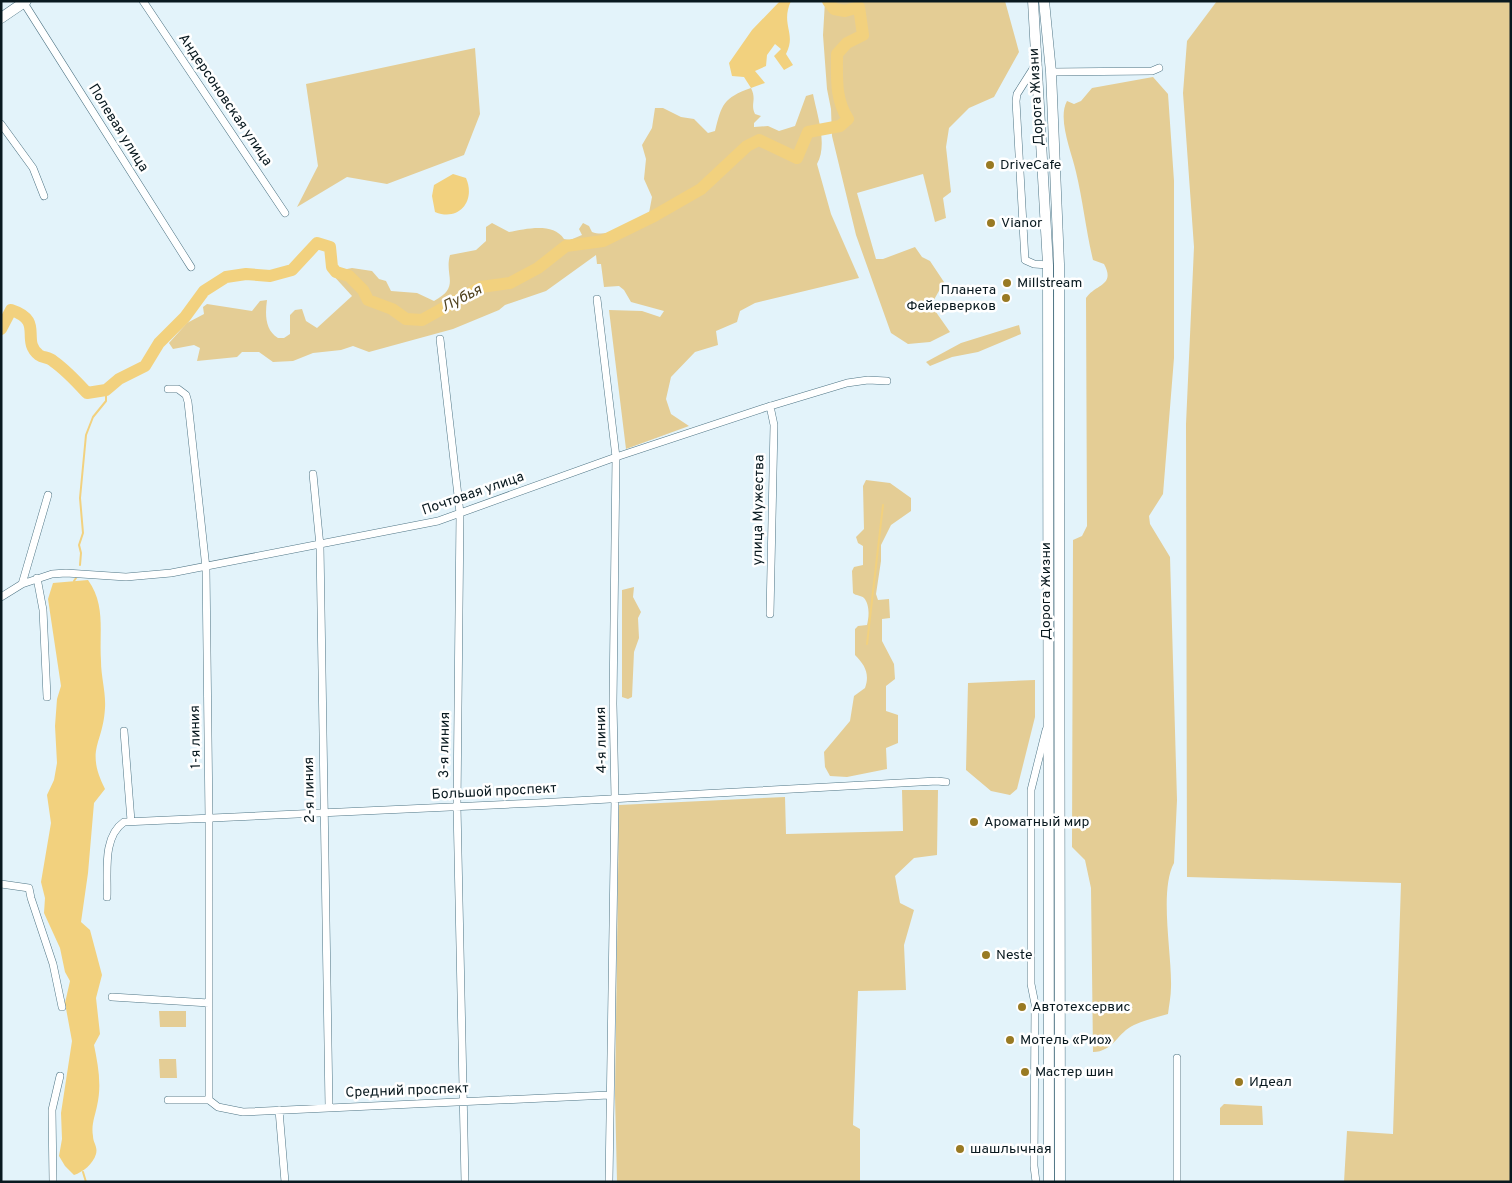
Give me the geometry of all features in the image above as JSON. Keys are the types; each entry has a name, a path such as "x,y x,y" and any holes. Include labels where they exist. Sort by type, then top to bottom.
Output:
{"main road":[{"name":"Дорога Жизни","path":"1033,1 1038,62 1048,264 1049,1182"},
{"name":"Дорога Жизни","path":"1044,1 1051,72 1060,264 1060,1182"},
{"path":"1,18 25,2"}],"street":[{"name":"Андерсоновская улица","path":"143,1 285,213"},
{"name":"Полевая улица","path":"25,2 191,267"},
{"path":"1038,62 1017,94 1020,188 1025,260 1034,264 1048,264"},
{"path":"1051,72 1152,71 1159,68"},
{"path":"1,124 33,168 44,196"},
{"name":"4-я линия","path":"597,299 616,457 613,704 615,798 609,1182"},
{"name":"3-я линия","path":"440,339 460,513 456,806 465,1182"},
{"name":"Почтовая улица","path":"1,597 22,584 37,578 66,573 126,577 149,576 206,568 438,521 616,457 770,406 847,383 868,380 887,381"},
{"name":"1-я линия","path":"168,389 178,389 186,395 188,402 206,568 209,819 209,1100"},
{"name":"улица Мужества","path":"770,406 774,426 770,614"},
{"name":"2-я линия","path":"313,474 320,546 329,1107"},
{"path":"22,584 48,494"},
{"path":"37,578 43,610 47,697"},
{"path":"1036,1182 1035,1004 1031,984 1030,790 1049,720"},
{"path":"107,897 109,851 112,837 120,825 131,821 124,731"},
{"name":"Большой проспект","path":"131,821 323,814 937,780 946,782"},
{"path":"1,884 29,888 30,898 59,984 62,1007"},
{"path":"112,997 209,1003"},
{"path":"1177,1058 1178,1182"},
{"path":"53,1182 52,1110 60,1076"},
{"name":"Средний проспект","path":"209,1100 218,1107 244,1112 609,1095"},
{"path":"168,1100 209,1100"},
{"path":"279,1110 285,1182"}],"shaded area":[{"path":"780,1 791,1 787,16 790,40 786,54 793,65 784,70 774,56 781,49 775,44 767,55 766,66 755,71 765,83 751,88 744,77 732,76 729,63 752,30"},
{"path":"825,1 1005,1 1019,52 994,97 969,108 949,128 946,147 951,192 943,198 946,218 935,222 923,174 857,193 876,259 883,259 915,247 922,257 930,261 944,282 931,305 950,332 930,342 908,344 891,333 856,235 832,136 823,35"},
{"path":"1217,1 1511,1 1511,1182 1344,1182 1347,1131 1393,1134 1401,883 1187,877 1186,424 1194,247 1183,93 1187,41"},
{"path":"475,48 480,114 464,155 387,184 347,177 297,207 318,166 306,84"},
{"path":"1153,77 1168,94 1174,181 1174,358 1163,494 1149,516 1150,524 1170,557 1177,800 1174,863 1167,889 1171,990 1168,1014 1128,1028 1106,1049 1093,1052 1091,888 1085,860 1072,847 1073,540 1082,536 1087,526 1086,298 1103,284 1108,277 1104,264 1093,260 1074,164 1064,126 1064,108 1067,101 1074,104 1081,101 1092,88"},
{"path":"751,88 755,114 761,116 754,123 754,127 768,126 779,131 795,126 806,96 813,94 822,139 822,148 817,164 831,214 859,278 755,303 740,311 737,322 716,331 718,345 695,352 671,377 666,399 671,414 689,426 626,449 609,310 642,311 660,317 664,311 631,302 624,290 619,286 604,287 601,264 597,264 596,255 546,291 505,305 499,310 453,329 369,352 353,346 341,350 313,353 293,361 273,362 259,352 242,352 237,357 197,361 200,348 194,345 173,349 169,343 187,323 204,314 203,307 207,304 252,311 260,301 267,300 268,326 278,338 284,338 290,334 290,315 295,310 302,309 306,321 317,328 352,296 331,273 329,260 335,260 337,267 342,270 352,268 372,271 379,279 386,281 391,291 417,293 434,301 447,291 449,286 450,255 476,250 486,241 486,227 492,223 509,232 531,228 553,230 564,239 570,240 582,235 579,229 583,223 589,226 592,232 599,233 607,233 622,228 649,213 652,197 644,179 646,159 642,145 652,128 655,108 663,108 681,117 694,119 708,133 715,131 725,103 735,95"},
{"path":"453,174 466,178 469,186 467,202 458,212 444,214 435,212 432,196 434,185"},
{"path":"1019,325 1021,334 978,352 952,357 930,366 926,362 961,343"},
{"path":"866,480 890,483 911,498 911,511 891,525 881,545 881,561 876,594 878,600 889,599 890,618 882,619 882,641 894,664 895,679 886,686 886,711 898,715 898,743 886,748 887,769 847,777 830,776 825,767 824,752 850,721 854,696 865,688 867,678 866,670 855,655 855,629 858,626 867,625 869,615 864,598 853,593 852,571 854,567 863,565 863,546 858,543 856,537 864,529 863,486"},
{"path":"88,580 94,589 100,619 101,667 105,708 97,747 96,765 105,789 94,803 88,873 81,922 90,930 102,975 96,998 100,1034 94,1045 99,1083 92,1128 96,1151 95,1158 90,1164 84,1170 74,1175 59,1156 62,1139 61,1113 72,1041 65,1003 70,981 65,972 60,948 44,913 45,898 41,882 51,823 47,795 54,780 57,763 55,726 57,699 61,686 48,599 53,583"},
{"path":"634,587 633,597 641,612 638,618 639,638 634,652 632,697 628,699 622,697 622,590"},
{"path":"1035,680 1035,717 1017,789 1010,795 991,791 966,770 968,683"},
{"path":"902,790 938,790 937,855 914,858 895,876 900,903 914,910 904,945 906,990 858,991 853,1125 860,1129 860,1182 617,1182 615,1095 619,805 785,797 786,834 903,831"},
{"path":"159,1011 186,1011 186,1027 160,1027"},
{"path":"159,1059 176,1059 177,1078 160,1078"},
{"path":"1224,1104 1262,1106 1263,1125 1220,1125 1220,1108"}],"waterway":[{"name":"Лубья","path":"1,329 11,310 21,314 30,325 31,343 39,355 58,364 87,393 106,390 119,379 145,366 159,343 185,317 204,291 226,277 246,274 270,276 292,270 317,243 330,247 332,267 336,272 349,276 363,290 368,300 392,309 406,319 422,320 481,287 510,283 538,268 566,246 603,241 654,216 701,189 747,146 759,140 797,158 808,132 840,126 848,119 839,96 837,54 847,43 863,35 859,7 845,11 834,9 828,1"},
{"path":"80,565 81,553 79,545 83,533 80,498 86,435 93,417 106,401 106,390"},
{"path":"867,644 883,505"},
{"path":"83,1172 86,1182"}],"place":[{"name":"DriveCafe","path":"990,165"},
{"name":"Vianor","path":"991,223"},
{"name":"Millstream","path":"1007,283"},
{"name":"Планета Фейерверков","path":"1006,298"},
{"name":"Ароматный мир","path":"974,822"},
{"name":"Neste","path":"986,955"},
{"name":"Автотехсервис","path":"1022,1007"},
{"name":"Мотель «Рио»","path":"1010,1040"},
{"name":"Мастер шин","path":"1025,1072"},
{"name":"Идеал","path":"1239,1082"},
{"name":"шашлычная","path":"960,1149"}]}
